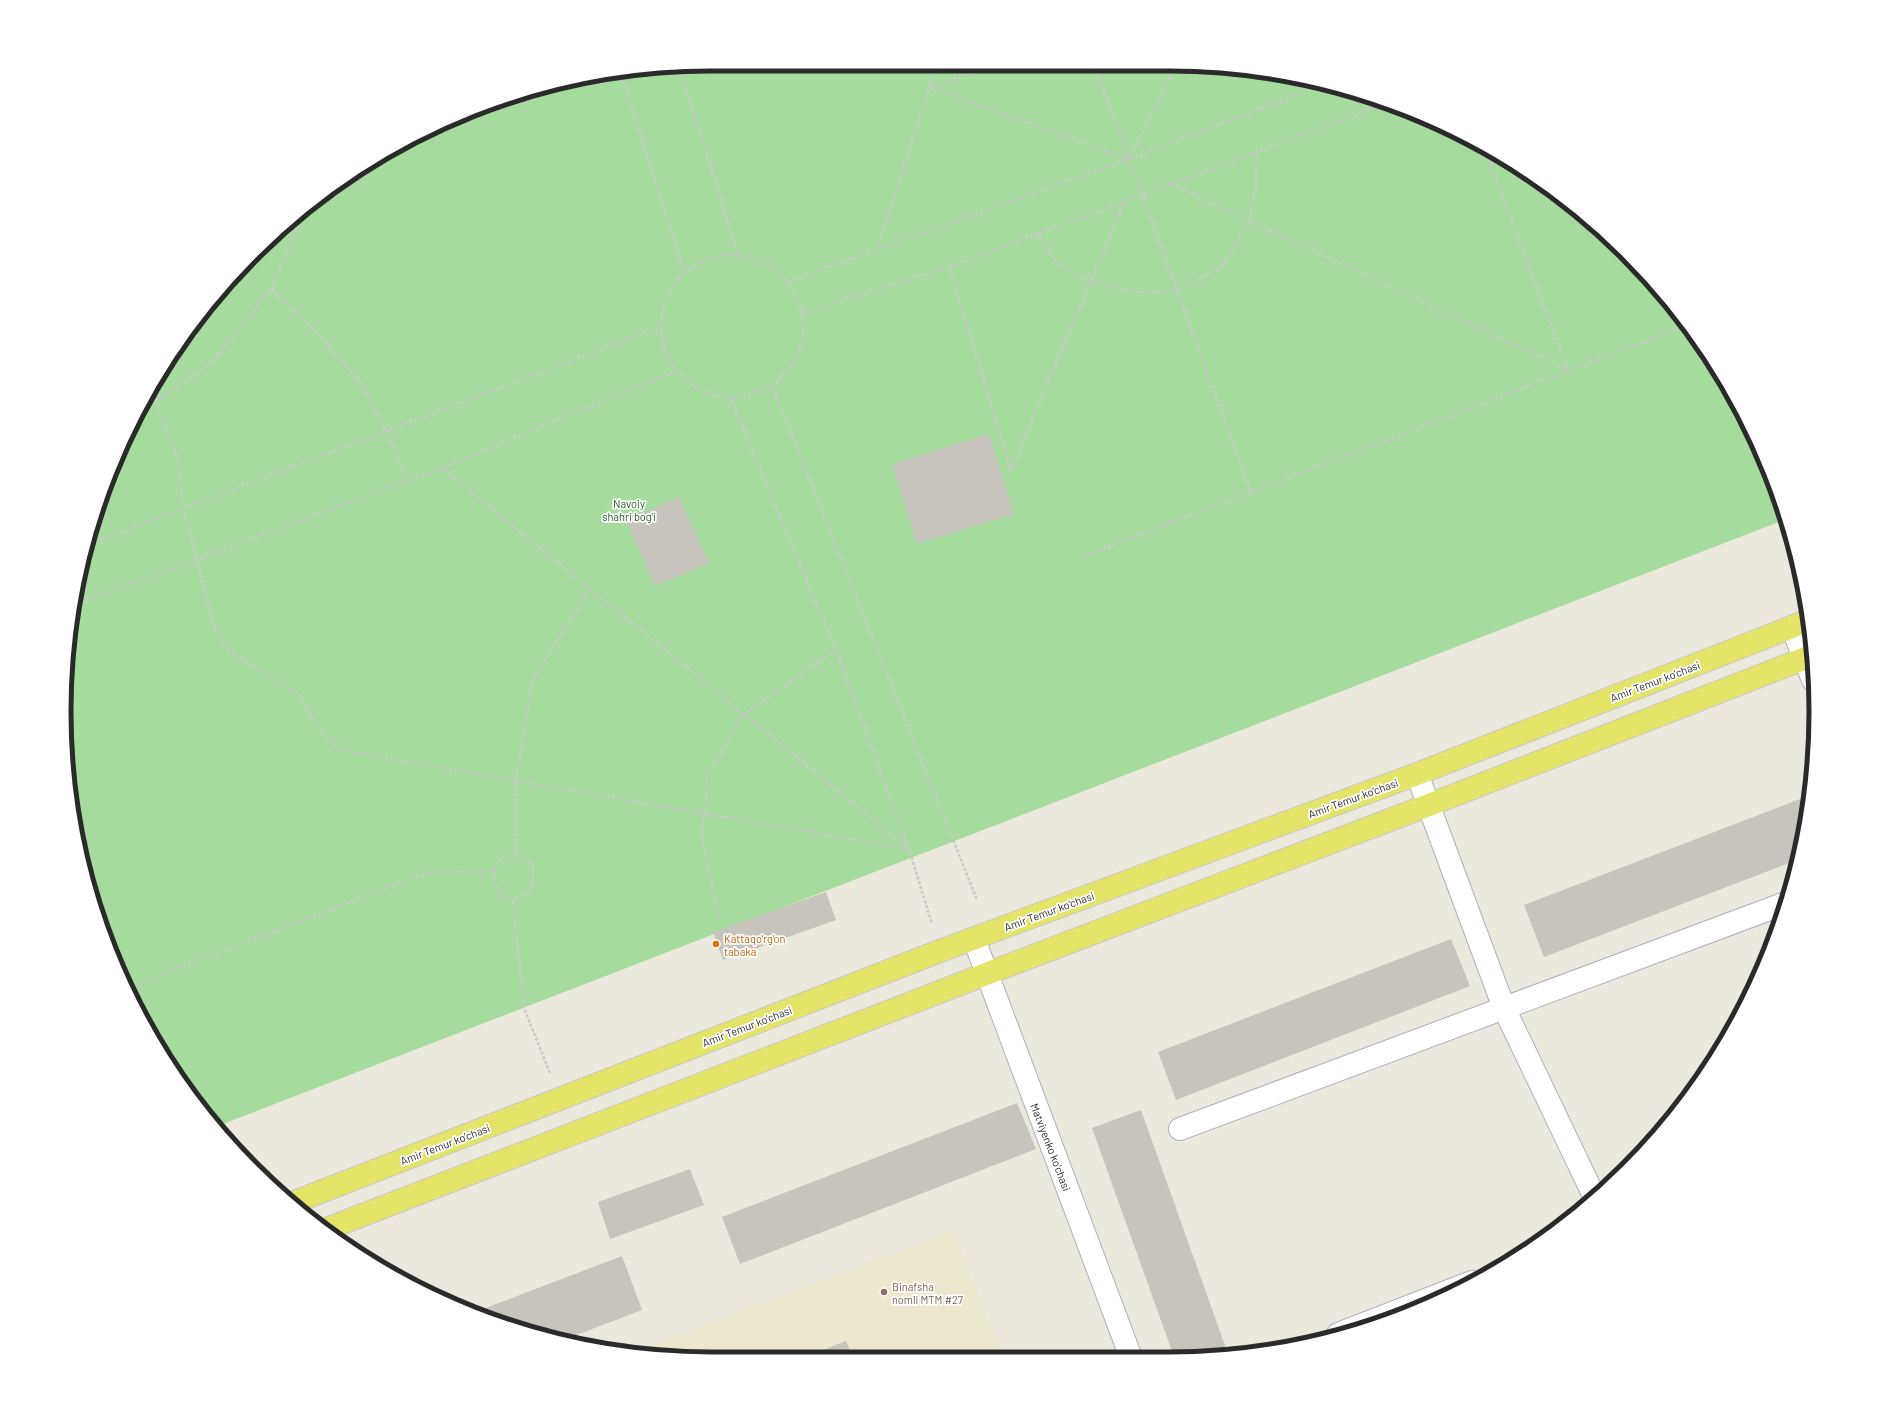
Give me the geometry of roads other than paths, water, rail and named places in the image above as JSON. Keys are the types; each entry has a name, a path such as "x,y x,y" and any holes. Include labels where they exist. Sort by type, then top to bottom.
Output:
{"main road":[{"name":"Amir Temur ko‘chasi","path":"298,1201 940,951 1417,774 1799,624"},
{"path":"332,1227 1807,658"}],"street":[{"path":"1799,624 1806,651"},
{"path":"1417,774 1504,1008 1592,1192"},
{"path":"1180,1129 1778,906"},
{"name":"Matviyenko ko'chasi","path":"974,939 1129,1352"}],"place":[{"name":"Kattaqo'rg'on tabaka","path":"716,944"},
{"name":"Binafsha nomli MTM #27","path":"884,1292"}],"park label":[{"name":"Navoiy shahri bog'i","path":"629,509"}]}
